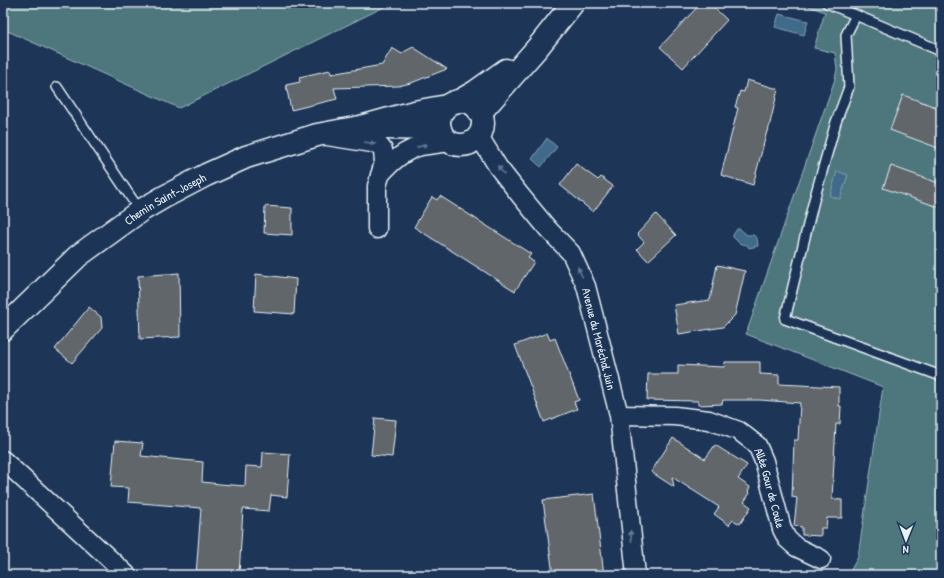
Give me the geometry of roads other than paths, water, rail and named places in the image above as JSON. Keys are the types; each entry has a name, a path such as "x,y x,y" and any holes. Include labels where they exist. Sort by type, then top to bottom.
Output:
{"main road":[{"name":"Chemin Saint-Joseph","path":"480,113 538,47 573,3"},
{"name":"Chemin Saint-Joseph","path":"3,329 78,256 140,211 164,196 246,157 317,135 360,127 414,112 453,104 475,92 538,47"},
{"path":"465,102 471,104 480,113 482,118 481,130 474,141 468,144 456,145 445,136 439,123 440,116 443,111 453,104 465,102"},
{"name":"Chemin Saint-Joseph","path":"360,127 445,136"}],"street":[{"path":"317,135 378,144 383,150 384,162 377,186 376,229"},
{"path":"380,176 387,166 404,153 412,149 431,144 445,136"},
{"name":"Avenue du Maréchal Juin","path":"478,136 498,167 520,195 548,229 571,253 586,286 619,415 636,575"},
{"name":"Allée Gour de Coule","path":"619,415 675,416 709,420 739,431 757,445 764,461 786,539 796,547 821,559"},
{"path":"3,460 126,575"}],"lane":[{"path":"827,3 941,50"},
{"path":"856,15 846,35 850,87 836,122 814,200 785,319 941,376"},
{"path":"57,87 140,211"}],"water":[{"path":"779,14 808,21 804,35 775,27"},
{"path":"547,138 557,147 541,167 532,159"},
{"path":"837,171 848,175 840,199 830,196"},
{"path":"737,229 740,229 747,235 753,235 757,238 758,246 749,248 747,245 739,243 733,237"}]}
